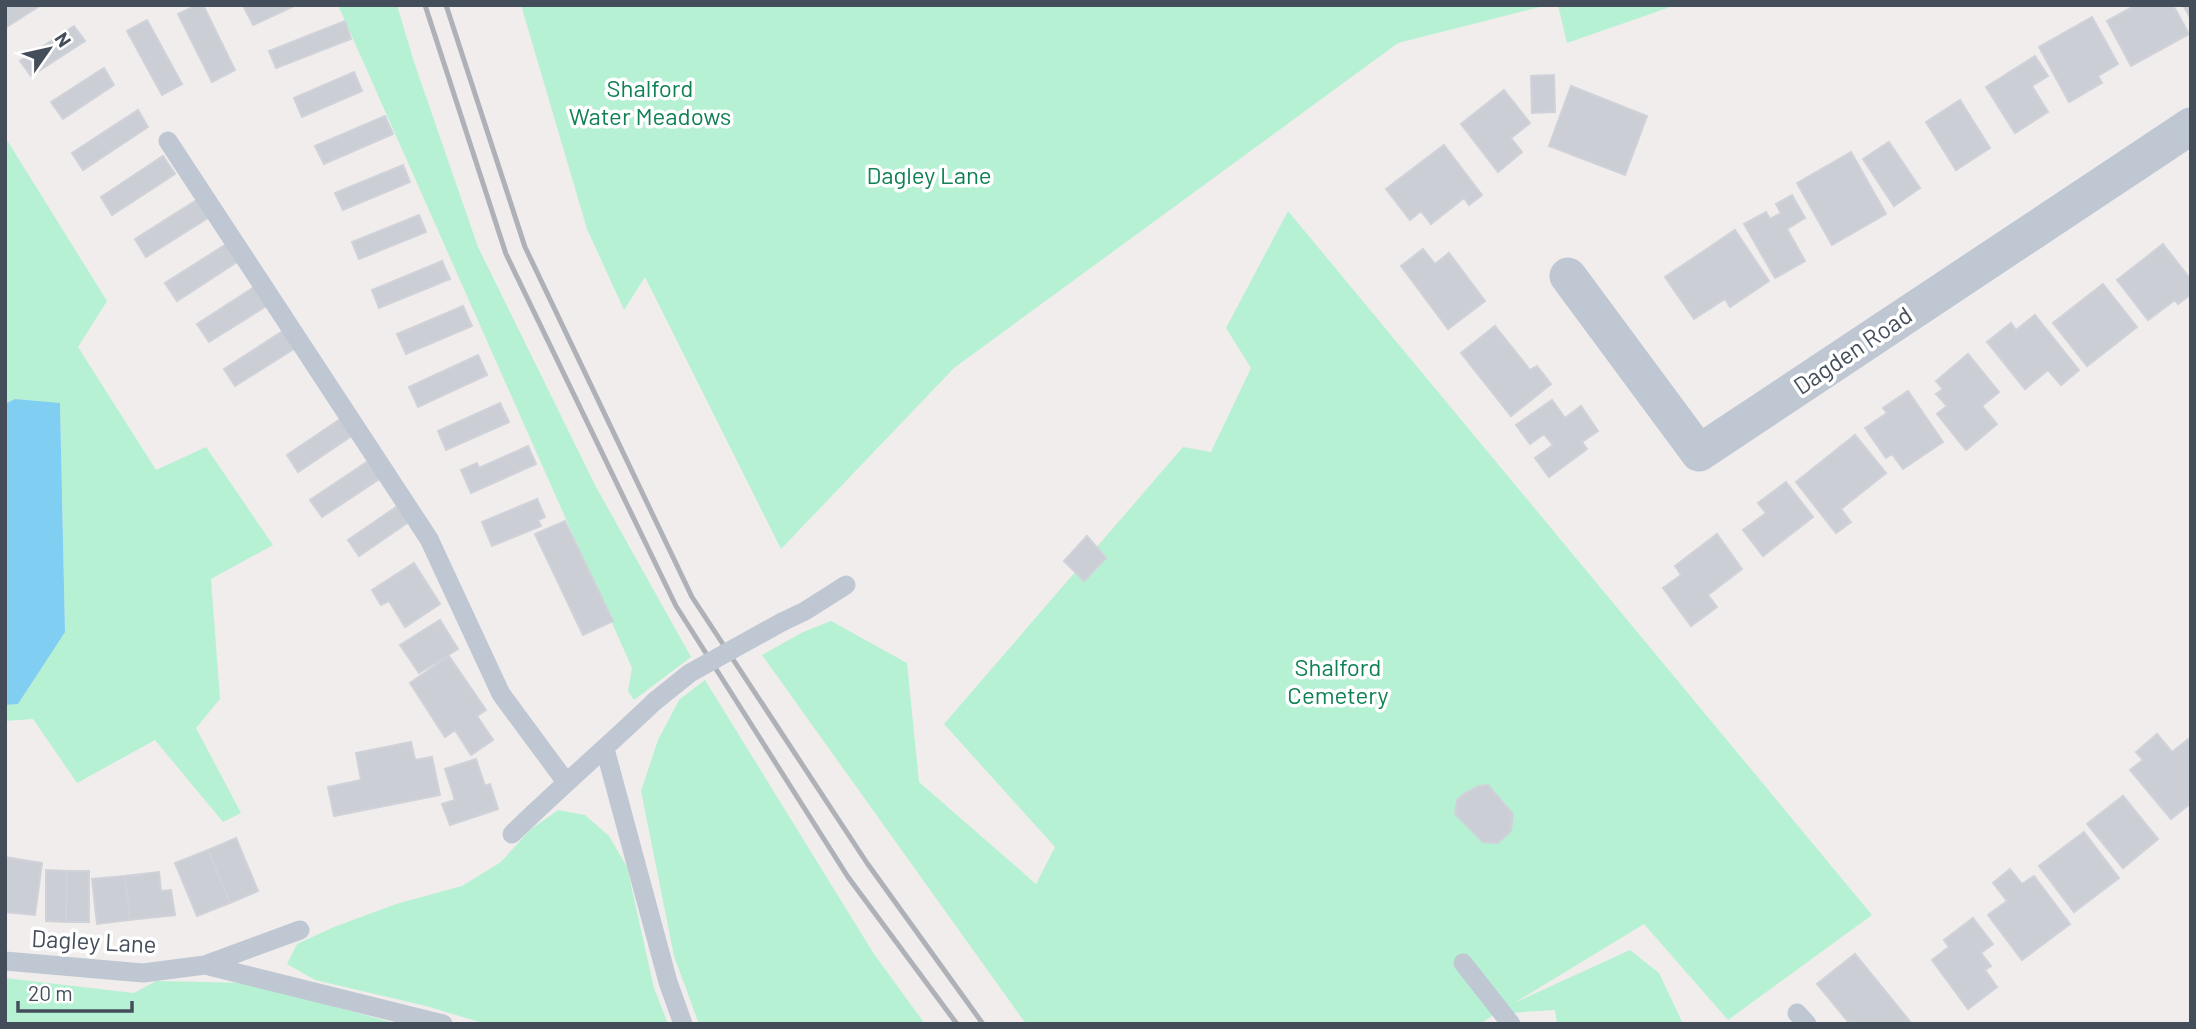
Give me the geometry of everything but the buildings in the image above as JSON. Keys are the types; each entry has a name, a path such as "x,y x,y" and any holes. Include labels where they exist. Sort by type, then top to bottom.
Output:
{"street":[{"name":"Dagden Road","path":"1568,276 1699,453 2191,126"}],"lane":[{"path":"168,141 429,539 501,694 566,782"},
{"path":"512,834 566,782 690,673 805,611 846,585"},
{"path":"605,749 668,982 683,1024"},
{"name":"Dagley Lane","path":"5,961 143,973 205,965 300,930"},
{"path":"1463,963 1511,1024"},
{"path":"205,965 443,1024"}],"green space":[{"path":"338,5 397,5 478,247 595,485 691,657 634,700 628,691 632,668"},
{"name":"Dagley Lane","path":"521,5 1548,5 1398,43 954,368 781,549 645,277 624,310 587,229"},
{"path":"1558,5 1676,5 1567,43"},
{"path":"5,137 107,301 78,347 156,470 206,447 273,545 211,579 220,699 196,728 241,813 223,822 155,740 77,783 33,719 5,721 5,705 18,704 65,631 60,404 15,399 5,404"},
{"name":"Shalford Cemetery","path":"1288,211 1872,915 1728,1020 1644,924 1514,1003 1630,950 1659,973 1683,1024 1557,1024 1555,1010 1509,1013 1506,1007 1480,1024 1026,1024 762,655 803,632 831,621 907,663 919,782 1036,884 1055,847 944,724 1183,447 1211,452 1251,368 1226,328"},
{"path":"705,680 874,954 925,1024 699,1024 674,956 641,791 658,740 679,700"},
{"path":"558,810 585,815 609,836 627,867 654,988 668,1024 486,1024 426,1006 315,980 287,964 297,944 334,927 396,904 462,886 501,862 530,830"},
{"path":"5,978 134,993 156,981 249,983 398,1024 5,1024"}],"water":[{"path":"15,399 60,403 65,632 18,704 5,705 5,404"}],"railway":[{"path":"425,5 506,254 676,606 848,877 957,1024"},
{"path":"446,5 525,247 692,597 867,863 983,1024"}],"park label":[{"name":"Shalford Water Meadows","path":"650,103"}]}
